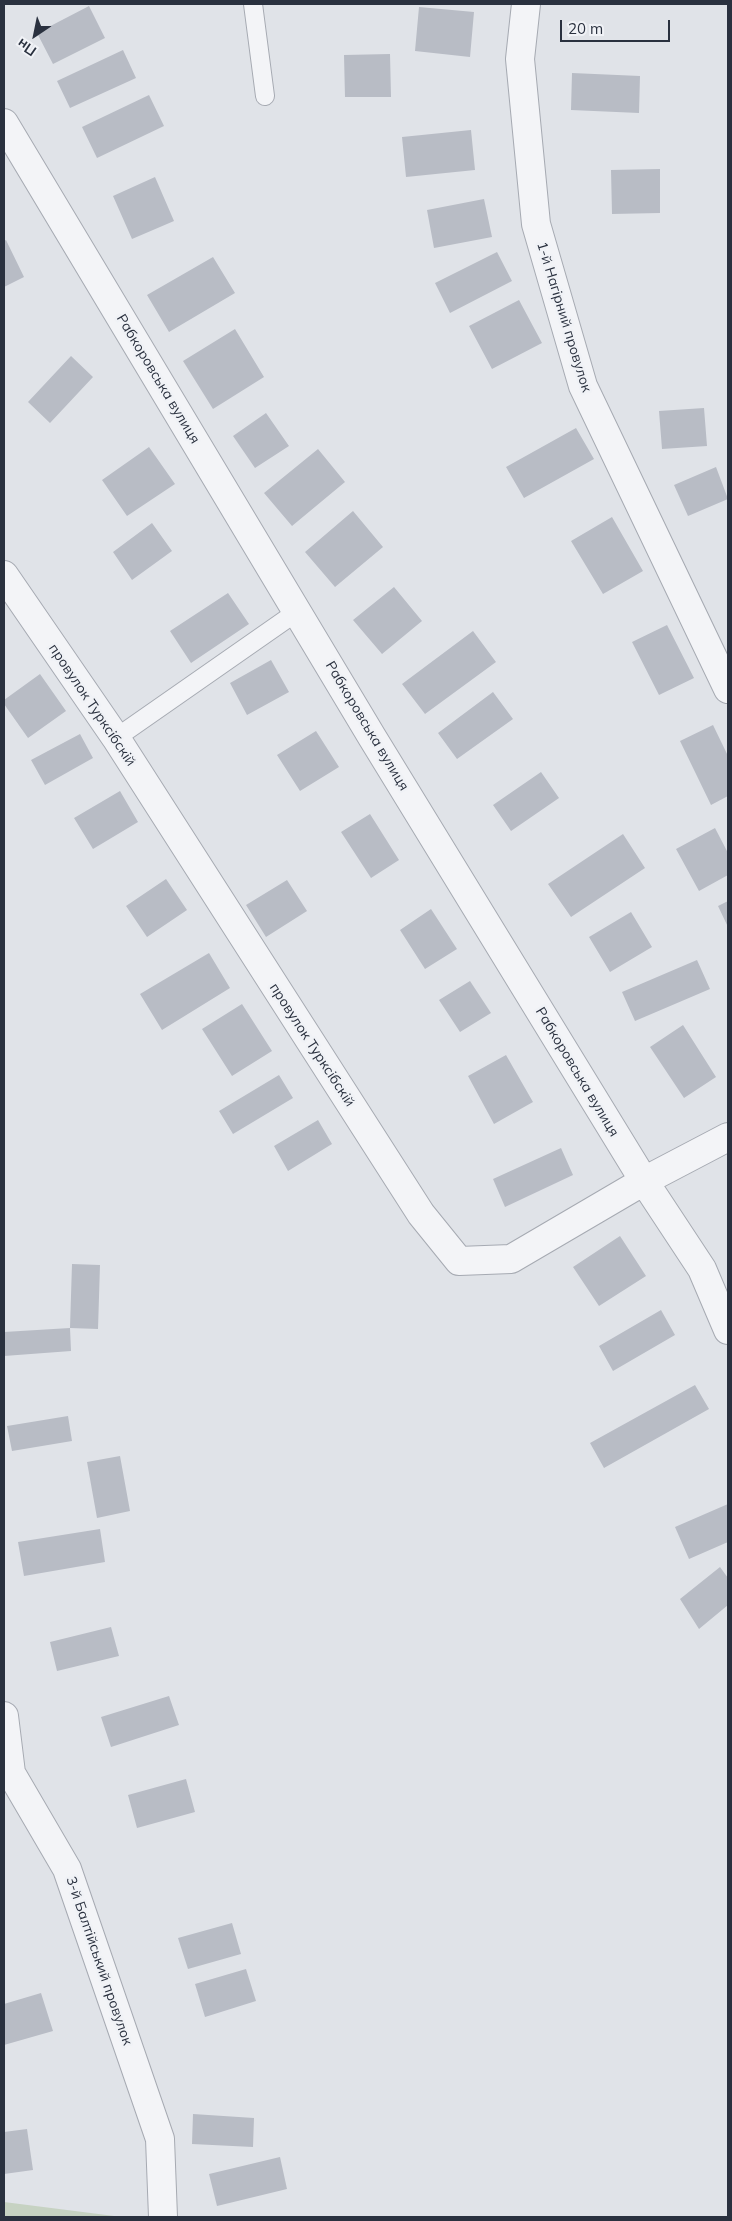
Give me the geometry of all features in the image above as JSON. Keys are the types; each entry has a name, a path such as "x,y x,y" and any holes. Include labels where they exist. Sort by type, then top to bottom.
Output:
{"street":[{"name":"1-й Нагірний провулок","path":"526,4 520,59 536,224 583,386 727,683"},
{"name":"Рабкоровська вулиця","path":"4,123 644,1182 702,1269 728,1330"},
{"name":"провулок Турксібскій","path":"4,575 116,738 421,1214 459,1261 511,1259 644,1182 728,1137"},
{"name":"3-й Балтійський провулок","path":"4,1716 11,1773 67,1868 160,2139 163,2217"}],"lane":[{"path":"253,4 265,96"},
{"path":"116,738 298,611"}],"green space":[{"path":"4,2202 122,2217 4,2217"}],"building":[{"path":"89,6 105,38 53,64 37,33"},
{"path":"419,7 474,12 470,57 415,51"},
{"path":"123,50 136,78 70,108 57,81"},
{"path":"390,54 391,97 345,97 344,55"},
{"path":"572,73 640,76 639,113 571,110"},
{"path":"149,95 164,126 97,158 82,127"},
{"path":"471,130 475,170 406,177 402,137"},
{"path":"660,169 660,213 612,214 611,170"},
{"path":"155,177 174,221 132,239 113,196"},
{"path":"484,199 492,237 434,248 427,210"},
{"path":"6,240 24,277 4,287 4,241"},
{"path":"497,252 512,281 450,313 435,283"},
{"path":"213,257 235,293 169,332 147,295"},
{"path":"519,300 542,343 492,369 469,326"},
{"path":"235,329 264,377 213,409 183,361"},
{"path":"71,356 93,377 50,423 28,402"},
{"path":"704,408 707,446 662,449 659,411"},
{"path":"266,413 289,446 255,468 233,436"},
{"path":"576,428 594,459 524,498 506,467"},
{"path":"149,447 175,484 127,516 102,480"},
{"path":"318,449 345,482 292,526 264,493"},
{"path":"716,467 728,499 688,516 674,485"},
{"path":"353,511 383,547 335,587 305,552"},
{"path":"612,517 643,571 603,594 571,541"},
{"path":"152,523 172,551 132,580 113,552"},
{"path":"394,587 422,621 382,654 353,620"},
{"path":"228,593 249,624 191,663 170,631"},
{"path":"667,625 694,678 659,695 632,642"},
{"path":"473,631 496,662 425,714 402,684"},
{"path":"271,660 289,692 247,715 230,683"},
{"path":"40,674 66,711 28,738 4,704 4,700"},
{"path":"493,692 513,719 457,759 438,733"},
{"path":"713,725 728,756 728,796 711,805 680,741"},
{"path":"316,731 339,767 300,791 277,755"},
{"path":"80,734 93,758 45,785 31,760"},
{"path":"541,772 559,798 511,831 493,805"},
{"path":"120,791 138,822 93,849 74,818"},
{"path":"370,814 399,860 371,878 341,832"},
{"path":"715,828 728,853 728,875 699,891 676,849"},
{"path":"623,834 645,868 571,917 548,884"},
{"path":"166,879 187,910 147,937 126,906"},
{"path":"287,880 307,911 266,937 246,905"},
{"path":"728,901 728,927 718,906"},
{"path":"431,909 457,949 425,969 400,930"},
{"path":"631,912 652,947 610,972 589,937"},
{"path":"209,953 230,988 162,1030 140,994"},
{"path":"697,960 710,989 635,1021 622,992"},
{"path":"470,981 491,1013 460,1032 439,1000"},
{"path":"242,1004 272,1051 232,1076 202,1029"},
{"path":"683,1025 716,1077 684,1098 650,1047"},
{"path":"506,1055 533,1102 494,1124 468,1076"},
{"path":"279,1075 293,1098 233,1134 219,1111"},
{"path":"318,1120 332,1144 288,1171 274,1146"},
{"path":"561,1148 573,1175 505,1207 493,1179"},
{"path":"620,1236 646,1276 599,1306 573,1267"},
{"path":"72,1264 100,1265 98,1329 70,1328"},
{"path":"661,1310 675,1335 613,1371 599,1346"},
{"path":"70,1328 71,1351 4,1356 4,1332"},
{"path":"695,1385 709,1409 604,1468 590,1443"},
{"path":"68,1416 72,1441 12,1451 7,1426"},
{"path":"120,1456 130,1511 97,1518 87,1462"},
{"path":"728,1504 728,1542 689,1559 675,1527"},
{"path":"100,1529 105,1562 24,1576 18,1542"},
{"path":"720,1567 728,1578 728,1605 699,1629 680,1599"},
{"path":"111,1627 119,1656 57,1671 50,1642"},
{"path":"169,1696 179,1725 111,1747 101,1717"},
{"path":"186,1779 195,1812 137,1828 128,1795"},
{"path":"232,1923 241,1954 188,1969 178,1938"},
{"path":"246,1969 256,2001 205,2017 195,1984"},
{"path":"41,1993 53,2031 4,2045 4,2004"},
{"path":"193,2114 254,2118 253,2147 192,2144"},
{"path":"27,2129 33,2170 4,2174 4,2132"},
{"path":"280,2157 287,2189 217,2206 209,2174"}]}
